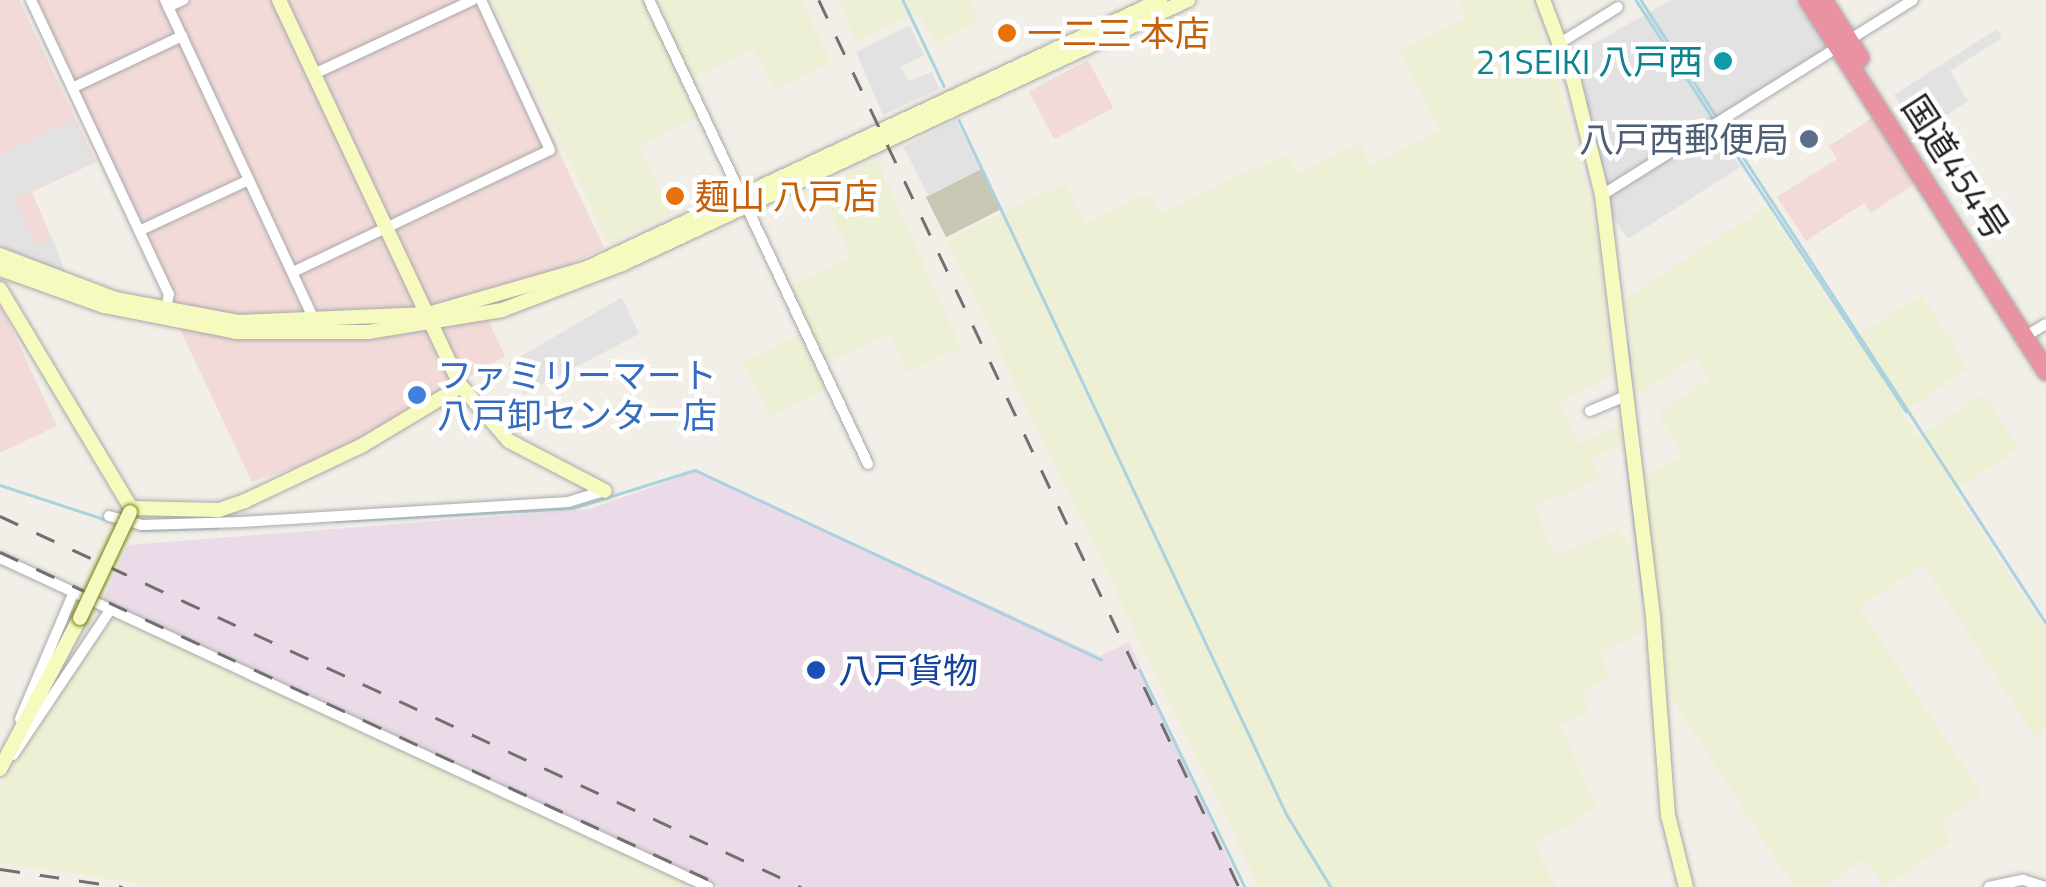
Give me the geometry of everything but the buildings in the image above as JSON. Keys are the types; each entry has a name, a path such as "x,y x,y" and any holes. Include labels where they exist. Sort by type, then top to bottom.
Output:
{"highway":[{"name":"国道454号","path":"1808,0 1844,44 2046,349"},
{"name":"国道454号","path":"1823,0 1844,44"},
{"name":"国道454号","path":"2036,330 2046,371"}],"street":[{"path":"30,0 169,294 165,314"},
{"path":"183,0 166,4 316,323"},
{"path":"279,0 461,386 508,441 605,491"},
{"path":"293,272 550,150 477,0 314,74"},
{"path":"650,0 868,464"},
{"path":"0,269 165,314 254,332 431,319 564,289 1161,0"},
{"path":"743,201 1188,0"},
{"path":"1542,0 1560,44 1602,194 1628,395 1668,815 1686,887"},
{"path":"1602,194 1913,0"},
{"path":"1560,44 1618,7"},
{"path":"72,88 182,36"},
{"path":"139,231 249,180"},
{"path":"0,255 165,314 238,322 431,319"},
{"path":"0,289 131,510"},
{"path":"131,510 232,506 363,446 461,386"},
{"path":"1590,412 1628,395"},
{"path":"109,516 176,525 529,505 605,491"},
{"path":"0,771 131,510"},
{"path":"0,558 708,887"},
{"path":"0,761 74,592"},
{"path":"0,771 110,610"},
{"path":"1989,887 2044,881"}],"shaded area":[{"path":"0,0 19,0 96,162 32,192 66,273 0,246"},
{"path":"25,0 488,0 604,248 562,268 475,293 505,356 348,450 252,482"},
{"path":"491,0 801,0 831,63 774,90 753,50 685,82 700,116 638,146 671,214 609,244"},
{"path":"838,0 969,0 979,22 935,44 918,13 856,41"},
{"path":"1457,0 1531,0 1558,81 1595,216 1612,375 1559,401 1579,444 1619,426 1623,444 1591,460 1600,479 1534,507 1557,557 1619,527 1631,551 1642,633 1600,652 1610,678 1583,692 1589,710 1560,725 1597,808 1534,844 1556,887 1259,887 946,240 1065,184 1085,224 1150,193 1161,213 1288,153 1298,174 1360,144 1371,166 1439,131 1399,50 1465,18"},
{"path":"1671,0 1796,0 1829,50 1713,126 1740,167 1628,239 1613,217 1572,56"},
{"path":"910,25 924,55 901,67 908,81 932,72 939,89 883,115 856,52"},
{"path":"1997,29 2002,38 1950,71 1968,101 1919,134 1894,95"},
{"path":"1088,60 1113,108 1054,139 1029,91"},
{"path":"1875,116 1917,182 1871,213 1864,203 1806,241 1777,197 1837,159 1829,146"},
{"path":"73,120 93,162 14,198 37,247 53,239 65,272 0,245 0,155"},
{"path":"956,120 981,169 928,196 903,147"},
{"path":"877,159 961,348 907,372 890,334 820,365 828,389 770,417 742,363 810,329 790,286 852,258 819,188"},
{"path":"981,169 1001,209 946,237 926,197"},
{"path":"1767,206 1853,338 1922,295 1968,368 1902,413 1917,437 1984,394 2019,449 1954,491 2046,630 2046,729 2034,736 1924,565 1859,607 1982,794 1940,823 1951,842 1885,887 1864,859 1823,887 1794,887 1668,693 1644,478 1682,455 1658,413 1710,379 1695,357 1637,395 1625,299"},
{"path":"622,297 639,334 524,394 508,364"},
{"path":"0,304 57,426 0,453"},
{"path":"697,471 1100,656 1129,642 1241,887 720,887 102,602 128,545 590,509"},
{"path":"114,616 697,887 165,887 0,863 0,785"}],"waterway":[{"path":"903,0 944,86"},
{"path":"1636,0 1714,120"},
{"path":"1641,0 1718,119"},
{"path":"1586,102 1602,167"},
{"path":"959,120 1287,815 1331,887"},
{"path":"1723,126 2046,623"},
{"path":"1718,127 1906,411"},
{"path":"1627,343 1631,380"},
{"path":"1627,458 1644,598"},
{"path":"335,521 573,508 695,470 1101,659"},
{"path":"0,485 104,519"},
{"path":"141,530 217,528"},
{"path":"1140,670 1245,887"}],"railway":[{"path":"819,0 1239,887"},
{"path":"0,516 801,887"},
{"path":"0,552 725,887"},
{"path":"0,869 123,887"}],"place":[{"name":"一二三 本店","path":"1007,33"},
{"name":"21SEIKI 八戸西","path":"1723,61"},
{"name":"八戸西郵便局","path":"1809,139"},
{"name":"麺山 八戸店","path":"675,196"},
{"name":"ファミリーマート 八戸卸センター店","path":"417,395"},
{"name":"八戸貨物","path":"816,670"}]}
